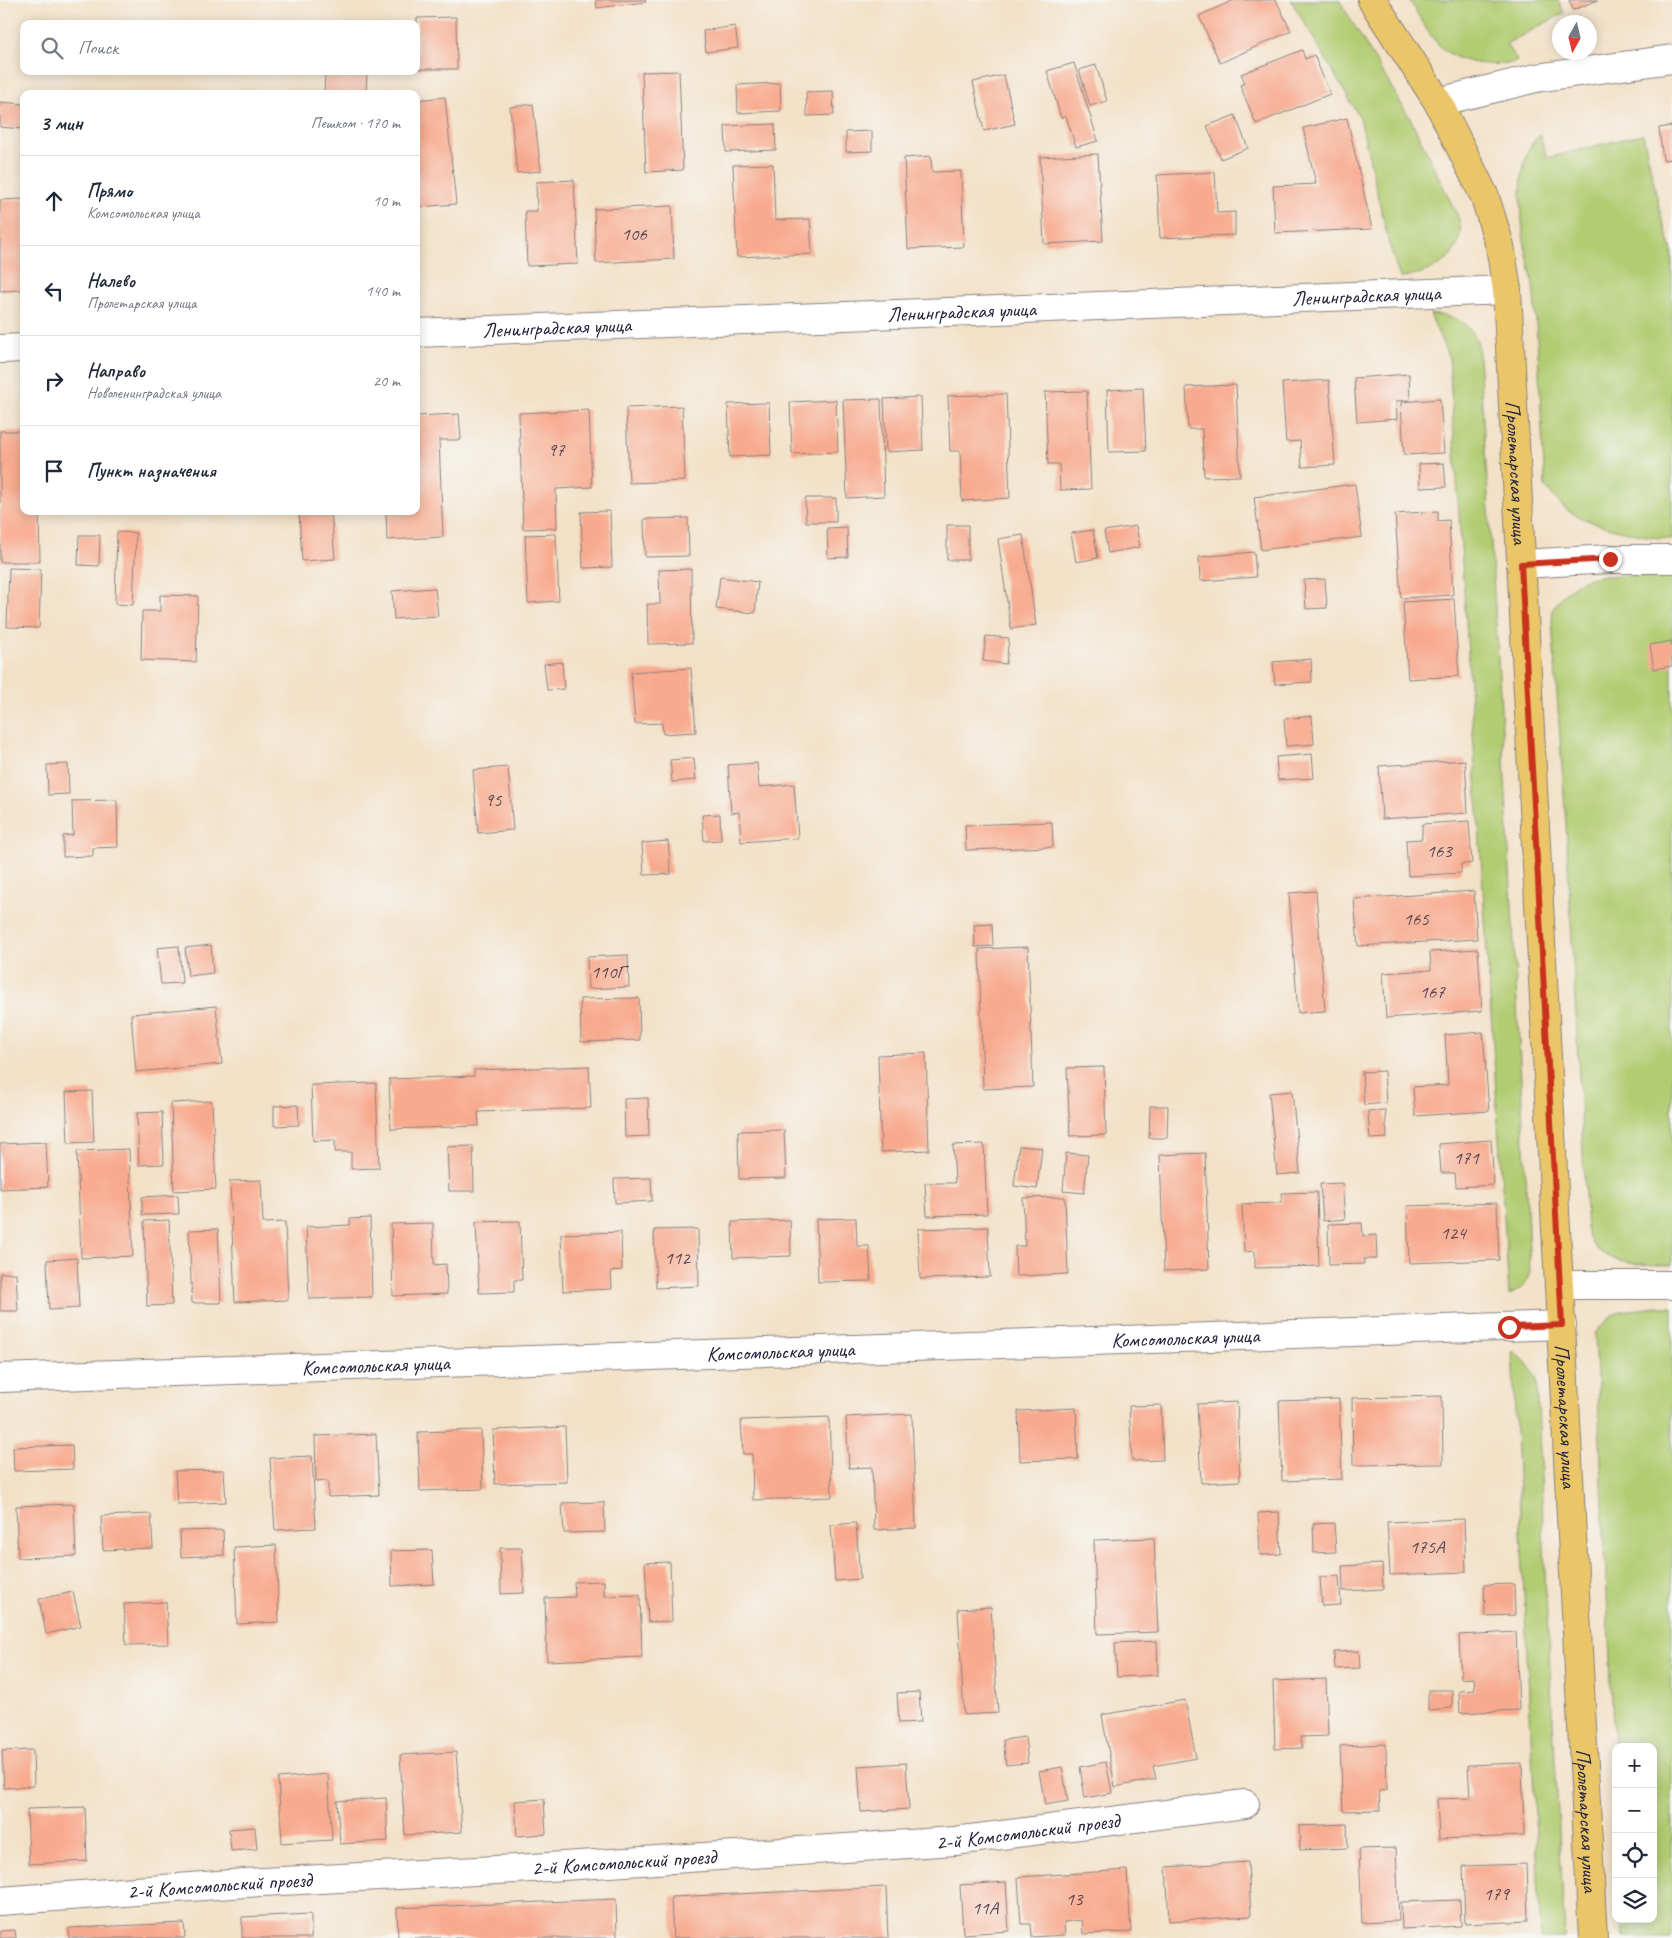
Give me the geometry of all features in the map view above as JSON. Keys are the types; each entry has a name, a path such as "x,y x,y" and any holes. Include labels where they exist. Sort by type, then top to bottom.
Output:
{"main road":[{"name":"Пролетарская улица","path":"1372,0 1438,102 1485,196 1500,246 1507,290 1594,1938"}],"street":[{"path":"1438,102 1536,78 1672,59"},
{"name":"Ленинградская улица","path":"420,333 1507,290"},
{"path":"0,349 20,348"},
{"path":"1521,564 1610,559 1672,559"},
{"path":"1560,1285 1672,1285"},
{"name":"Комсомольская улица","path":"0,1378 1562,1325"},
{"name":"2-й Комсомольский проезд","path":"0,1901 245,1883 516,1869 955,1841 1245,1804"}],"green space":[{"path":"1291,0 1339,0 1411,120 1460,221 1460,234 1457,246 1444,262 1434,268 1400,278 1389,244 1360,118"},
{"path":"1409,0 1558,0 1564,13 1552,15 1552,19 1506,44 1517,61 1505,64 1470,62 1457,58 1447,52 1431,35"},
{"path":"1643,134 1662,220 1672,250 1672,539 1650,537 1581,518 1560,504 1545,486 1533,285 1525,246 1522,217 1521,194 1524,162 1530,147 1540,135 1547,158"},
{"path":"1430,314 1454,318 1465,324 1478,343 1507,808 1530,1272 1523,1286 1509,1295 1449,358"},
{"path":"1598,576 1672,576 1672,1265 1636,1264 1612,1258 1601,1253 1587,1233 1566,825 1552,621 1553,609 1563,595 1578,582"},
{"path":"1672,1307 1672,1938 1623,1938 1622,1923 1657,1923 1657,1743 1614,1743 1595,1333 1611,1316 1621,1311"},
{"path":"1512,1350 1527,1364 1537,1380 1546,1597 1565,1938 1541,1938"}],"building":[{"path":"596,0 645,0 646,2 597,8"},
{"path":"1234,0 1276,0 1291,31 1220,63 1199,16"},
{"path":"1569,0 1598,0 1573,10"},
{"path":"456,17 457,69 420,69 420,20 417,20 417,18"},
{"path":"735,26 738,48 706,52 703,31"},
{"path":"1302,50 1305,59 1314,55 1330,94 1256,124 1240,85 1245,83 1241,74"},
{"path":"1074,63 1098,141 1076,147 1066,116 1061,118 1047,71"},
{"path":"1096,65 1107,101 1090,106 1079,70"},
{"path":"679,71 683,170 646,172 642,72"},
{"path":"325,75 367,75 366,90 324,90"},
{"path":"1004,75 1015,124 984,131 973,82"},
{"path":"780,83 781,111 738,113 737,85"},
{"path":"833,91 834,115 807,116 806,92"},
{"path":"445,97 456,204 420,207 420,100"},
{"path":"0,102 20,104 20,129 0,127"},
{"path":"533,104 541,171 517,173 510,107"},
{"path":"1235,115 1248,148 1221,159 1207,126"},
{"path":"1347,118 1372,229 1275,233 1273,186 1316,184 1303,128"},
{"path":"775,124 776,150 726,152 725,126"},
{"path":"1672,126 1672,159 1663,160 1659,128"},
{"path":"872,131 872,151 846,152 846,132"},
{"path":"1098,154 1103,241 1044,244 1040,157"},
{"path":"931,156 932,172 961,171 964,247 908,249 904,158"},
{"path":"773,164 775,220 810,219 812,254 737,257 733,165"},
{"path":"1215,172 1217,213 1235,212 1235,235 1160,238 1157,175"},
{"path":"574,180 578,264 527,266 525,211 537,211 536,182"},
{"path":"20,199 20,290 0,291 0,200"},
{"path":"672,206 674,259 596,263 594,209"},
{"path":"1409,374 1410,400 1396,401 1397,419 1357,422 1354,378"},
{"path":"1329,380 1335,465 1302,467 1300,441 1286,442 1282,383"},
{"path":"1236,385 1240,476 1204,477 1202,429 1188,429 1186,387"},
{"path":"1143,388 1146,451 1109,452 1107,390"},
{"path":"1087,391 1091,489 1060,490 1059,464 1048,464 1045,392"},
{"path":"1006,394 1010,498 962,501 960,451 950,451 948,396"},
{"path":"921,397 923,450 886,452 884,399"},
{"path":"881,399 884,496 847,498 843,400"},
{"path":"1440,399 1444,453 1404,455 1401,402"},
{"path":"836,400 838,452 792,454 790,402"},
{"path":"769,403 771,455 730,457 728,404"},
{"path":"682,406 685,481 629,483 626,408"},
{"path":"589,410 592,487 556,489 557,528 523,529 519,413"},
{"path":"459,414 461,440 439,440 443,537 387,540 386,515 420,515 420,416"},
{"path":"0,431 20,431 20,515 39,515 40,562 0,562"},
{"path":"1444,463 1446,487 1420,488 1419,464"},
{"path":"1355,484 1362,537 1261,550 1254,497"},
{"path":"805,498 836,498 836,522 806,522"},
{"path":"610,511 612,567 583,568 581,512"},
{"path":"1438,511 1438,521 1449,520 1453,595 1401,598 1395,514"},
{"path":"299,515 331,515 335,559 302,561"},
{"path":"688,518 689,556 645,557 644,519"},
{"path":"947,525 968,525 968,560 947,560"},
{"path":"1136,526 1140,547 1108,553 1104,531"},
{"path":"847,527 848,557 828,558 827,528"},
{"path":"1093,530 1098,558 1076,562 1071,533"},
{"path":"117,532 136,533 133,605 115,604"},
{"path":"556,534 559,601 528,603 525,535"},
{"path":"79,535 100,535 99,566 78,565"},
{"path":"1023,535 1036,625 1011,629 998,539"},
{"path":"1254,552 1256,577 1200,581 1199,557"},
{"path":"9,568 41,569 39,628 7,627"},
{"path":"691,569 692,643 648,644 647,604 660,604 659,570"},
{"path":"720,577 758,582 755,613 716,609"},
{"path":"1325,579 1327,608 1306,609 1304,580"},
{"path":"435,588 438,616 394,619 392,591"},
{"path":"160,595 198,596 196,662 141,660 142,611 160,611"},
{"path":"1454,599 1459,676 1408,679 1403,602"},
{"path":"986,636 1009,638 1006,664 983,661"},
{"path":"1672,641 1672,666 1654,669 1650,645"},
{"path":"1311,659 1312,682 1275,684 1273,662"},
{"path":"562,662 564,689 547,690 544,664"},
{"path":"691,668 696,732 663,734 662,723 635,724 631,672"},
{"path":"1312,716 1314,744 1286,746 1284,719"},
{"path":"1312,754 1314,778 1278,780 1276,757"},
{"path":"694,758 696,780 672,782 670,760"},
{"path":"1465,760 1468,813 1382,819 1379,766"},
{"path":"757,763 759,787 794,784 798,838 741,842 739,812 731,813 728,765"},
{"path":"68,764 69,794 48,795 47,765"},
{"path":"508,767 513,830 478,833 473,770"},
{"path":"117,800 118,847 93,848 93,856 63,857 63,836 73,835 72,801"},
{"path":"720,814 721,840 704,841 702,815"},
{"path":"1469,821 1472,863 1461,864 1461,873 1408,876 1406,840 1422,839 1422,824"},
{"path":"1052,822 1053,847 966,850 965,825"},
{"path":"668,841 671,874 644,875 642,843"},
{"path":"1316,891 1325,1011 1298,1013 1289,893"},
{"path":"1474,891 1477,939 1358,946 1354,899"},
{"path":"992,924 993,946 975,947 974,925"},
{"path":"211,945 213,973 188,976 185,948"},
{"path":"179,946 182,983 161,984 157,948"},
{"path":"1028,947 1033,1087 983,1089 979,949"},
{"path":"1478,949 1482,1011 1386,1018 1383,973 1431,970 1430,952"},
{"path":"628,955 629,987 588,989 587,957"},
{"path":"639,998 640,1040 581,1042 580,999"},
{"path":"216,1006 222,1064 136,1072 131,1014"},
{"path":"1483,1032 1489,1111 1415,1116 1413,1087 1448,1085 1445,1035"},
{"path":"926,1053 929,1150 881,1152 878,1055"},
{"path":"589,1066 591,1108 478,1112 479,1126 391,1129 389,1079 474,1076 474,1070"},
{"path":"1104,1067 1106,1135 1070,1136 1067,1068"},
{"path":"1384,1071 1386,1103 1364,1105 1362,1072"},
{"path":"376,1083 379,1168 351,1169 351,1152 335,1152 335,1140 313,1141 311,1085"},
{"path":"92,1091 94,1142 68,1143 66,1092"},
{"path":"1292,1091 1300,1173 1277,1175 1269,1093"},
{"path":"648,1098 649,1136 625,1137 624,1099"},
{"path":"212,1101 216,1189 174,1191 171,1103"},
{"path":"298,1105 299,1125 274,1126 274,1106"},
{"path":"1150,1106 1168,1106 1167,1138 1149,1138"},
{"path":"1385,1110 1387,1138 1370,1139 1368,1111"},
{"path":"162,1112 164,1164 139,1165 137,1113"},
{"path":"784,1130 786,1178 739,1179 738,1131"},
{"path":"1491,1140 1494,1185 1456,1187 1455,1173 1441,1173 1439,1144"},
{"path":"46,1142 48,1187 0,1189 0,1144"},
{"path":"984,1144 987,1214 927,1216 925,1183 955,1183 953,1145"},
{"path":"473,1146 474,1191 449,1191 447,1147"},
{"path":"1019,1146 1042,1148 1037,1189 1014,1186"},
{"path":"129,1149 133,1256 81,1258 77,1151"},
{"path":"1066,1153 1088,1155 1084,1193 1063,1191"},
{"path":"1205,1153 1209,1269 1164,1271 1160,1155"},
{"path":"651,1178 652,1201 615,1203 614,1179"},
{"path":"261,1180 263,1223 285,1222 288,1300 235,1302 230,1181"},
{"path":"1342,1183 1345,1219 1323,1221 1320,1184"},
{"path":"1317,1192 1319,1266 1255,1268 1255,1251 1244,1252 1242,1204 1282,1203 1282,1193"},
{"path":"178,1195 179,1214 142,1215 142,1197"},
{"path":"1065,1197 1068,1274 1016,1276 1015,1246 1025,1246 1023,1198"},
{"path":"1497,1203 1499,1260 1409,1263 1407,1206"},
{"path":"370,1218 372,1297 309,1299 306,1227 350,1225 350,1219"},
{"path":"856,1218 857,1246 869,1246 871,1281 818,1282 816,1219"},
{"path":"169,1220 172,1305 147,1306 144,1221"},
{"path":"790,1220 791,1256 733,1258 732,1222"},
{"path":"520,1221 522,1280 514,1280 514,1292 479,1293 476,1222"},
{"path":"433,1223 434,1265 446,1264 447,1294 393,1296 391,1224"},
{"path":"1362,1223 1363,1236 1376,1235 1377,1259 1364,1259 1364,1264 1329,1265 1328,1224"},
{"path":"988,1227 990,1277 920,1279 918,1229"},
{"path":"218,1229 221,1303 192,1303 189,1230"},
{"path":"698,1229 699,1286 656,1288 654,1230"},
{"path":"621,1232 622,1270 611,1271 612,1289 563,1291 561,1234"},
{"path":"77,1258 79,1308 49,1310 47,1260"},
{"path":"0,1273 16,1273 18,1311 0,1311"},
{"path":"1442,1396 1443,1464 1353,1465 1352,1398"},
{"path":"1339,1399 1342,1479 1282,1481 1279,1401"},
{"path":"1237,1402 1240,1481 1201,1483 1197,1404"},
{"path":"1161,1405 1163,1460 1132,1461 1129,1406"},
{"path":"1076,1408 1078,1459 1020,1461 1018,1411"},
{"path":"912,1414 916,1528 874,1530 872,1467 849,1468 846,1417"},
{"path":"829,1417 832,1497 753,1500 752,1454 743,1454 741,1420"},
{"path":"565,1427 567,1482 495,1484 493,1430"},
{"path":"481,1430 483,1489 420,1491 418,1432"},
{"path":"376,1434 379,1495 328,1497 328,1481 316,1482 315,1436"},
{"path":"72,1445 73,1469 14,1471 13,1447"},
{"path":"312,1456 316,1528 275,1530 270,1458"},
{"path":"224,1470 226,1502 177,1504 175,1471"},
{"path":"604,1502 605,1532 564,1533 562,1503"},
{"path":"74,1504 76,1556 18,1558 16,1506"},
{"path":"1279,1512 1281,1554 1260,1555 1258,1513"},
{"path":"151,1514 153,1548 103,1550 101,1516"},
{"path":"1464,1519 1466,1572 1390,1575 1387,1522"},
{"path":"856,1523 860,1579 835,1581 831,1525"},
{"path":"1334,1523 1336,1552 1314,1553 1313,1524"},
{"path":"223,1530 224,1555 181,1557 180,1531"},
{"path":"1154,1538 1158,1632 1097,1634 1094,1540"},
{"path":"276,1545 279,1622 237,1624 234,1547"},
{"path":"500,1548 522,1548 524,1593 501,1594"},
{"path":"432,1550 434,1584 392,1586 391,1551"},
{"path":"670,1562 672,1621 648,1622 645,1563"},
{"path":"1382,1564 1383,1589 1343,1591 1342,1566"},
{"path":"1339,1576 1341,1605 1322,1606 1320,1577"},
{"path":"604,1581 604,1596 640,1595 642,1657 547,1661 545,1598 575,1597 574,1582"},
{"path":"1514,1584 1515,1615 1485,1616 1484,1585"},
{"path":"73,1592 81,1626 46,1634 39,1599"},
{"path":"166,1602 168,1644 126,1645 124,1604"},
{"path":"991,1607 998,1713 964,1715 958,1609"},
{"path":"1516,1632 1519,1710 1460,1713 1459,1691 1475,1690 1474,1678 1461,1679 1459,1635"},
{"path":"1157,1641 1158,1675 1117,1677 1115,1643"},
{"path":"1359,1651 1360,1668 1335,1669 1334,1652"},
{"path":"1326,1679 1328,1736 1301,1737 1302,1748 1275,1749 1273,1681"},
{"path":"1428,1690 1452,1690 1452,1708 1428,1710"},
{"path":"919,1692 921,1722 899,1723 897,1693"},
{"path":"1185,1700 1196,1758 1153,1766 1156,1779 1115,1787 1102,1715"},
{"path":"1025,1737 1028,1763 1006,1765 1003,1740"},
{"path":"1386,1744 1387,1790 1379,1791 1380,1810 1343,1811 1340,1746"},
{"path":"33,1750 34,1786 4,1788 2,1751"},
{"path":"456,1752 462,1832 405,1835 400,1755"},
{"path":"1106,1762 1112,1793 1085,1798 1080,1767"},
{"path":"906,1763 909,1809 861,1812 858,1766"},
{"path":"1522,1763 1524,1836 1439,1839 1437,1799 1470,1798 1468,1765"},
{"path":"1062,1767 1068,1801 1045,1805 1039,1771"},
{"path":"328,1774 332,1840 282,1843 278,1778"},
{"path":"386,1798 388,1841 340,1844 337,1801"},
{"path":"544,1799 546,1834 517,1836 515,1801"},
{"path":"85,1807 87,1861 29,1864 27,1809"},
{"path":"1347,1824 1348,1848 1300,1850 1299,1826"},
{"path":"255,1827 257,1849 231,1851 229,1829"},
{"path":"1396,1848 1399,1921 1362,1923 1359,1849"},
{"path":"1248,1862 1251,1916 1169,1921 1166,1867"},
{"path":"1526,1864 1528,1921 1465,1924 1463,1866"},
{"path":"1127,1870 1131,1932 1083,1934 1082,1920 1064,1922 1065,1935 1032,1937 1031,1924 1021,1924 1018,1877"},
{"path":"1006,1882 1009,1931 963,1934 960,1885"},
{"path":"886,1887 888,1938 673,1938 671,1897"},
{"path":"616,1899 617,1938 398,1938 397,1908"},
{"path":"1460,1900 1461,1926 1402,1929 1401,1902"},
{"path":"311,1914 311,1938 242,1938 242,1917"},
{"path":"184,1923 185,1938 69,1938 69,1928"},
{"path":"15,1930 16,1938 0,1938 0,1931"}],"route":[{"path":"1509,1327 1562,1325 1521,564 1610,559"}]}
